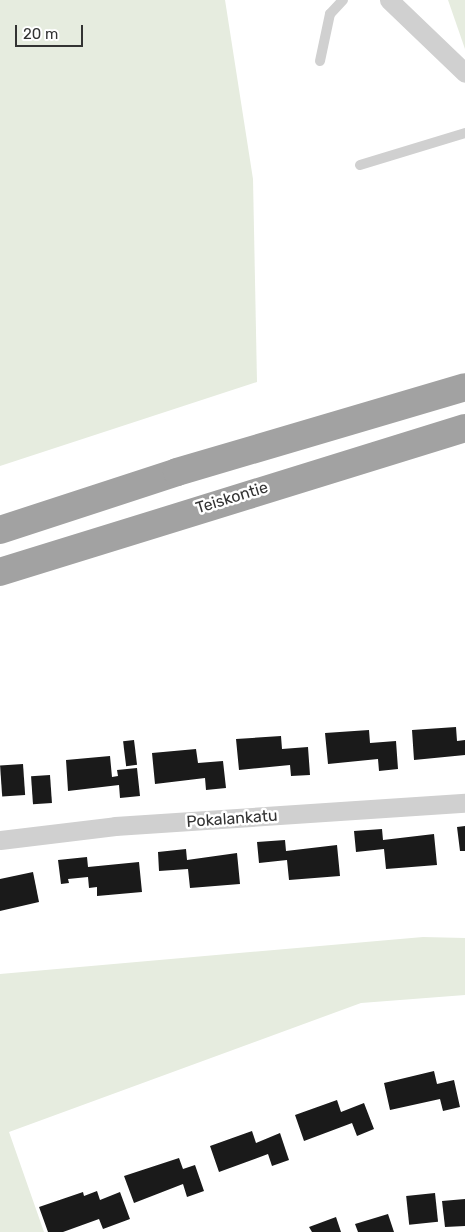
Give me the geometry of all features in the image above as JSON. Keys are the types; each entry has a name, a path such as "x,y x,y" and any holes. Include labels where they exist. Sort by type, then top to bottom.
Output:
{"highway":[{"path":"0,530 178,472 465,387"},
{"name":"Teiskontie","path":"0,572 465,428"}],"street":[{"path":"389,0 465,73"},
{"name":"Pokalankatu","path":"0,840 115,826 465,803"}],"lane":[{"path":"320,61 330,14 343,0"},
{"path":"360,165 465,133"}],"shaded area":[{"path":"0,0 225,0 253,179 257,382 0,466"},
{"path":"448,0 465,0 465,49"},
{"path":"423,937 465,938 465,995 361,1003 9,1132 44,1232 0,1232 0,974"}],"building":[{"path":"456,727 457,741 465,740 465,755 414,760 412,730"},
{"path":"369,730 370,743 396,741 398,769 379,771 378,759 328,764 325,733"},
{"path":"281,736 282,749 308,747 310,775 291,776 290,765 239,770 236,739"},
{"path":"134,740 137,765 126,766 123,741"},
{"path":"196,749 198,763 223,761 226,788 206,790 205,778 155,784 152,753"},
{"path":"110,756 112,777 118,776 117,770 137,768 140,796 120,798 119,785 68,791 66,760"},
{"path":"23,764 25,795 2,797 0,766"},
{"path":"50,775 52,803 33,804 31,776"},
{"path":"465,826 465,851 460,851 457,827"},
{"path":"382,829 383,840 434,834 437,865 386,869 384,849 356,852 354,831"},
{"path":"285,840 286,851 337,845 340,876 289,880 287,860 259,863 257,842"},
{"path":"186,849 187,860 237,853 240,884 190,888 188,869 159,871 158,852"},
{"path":"87,857 88,867 139,862 142,892 97,896 97,887 89,888 88,877 68,879 69,883 61,884 58,860"},
{"path":"33,872 39,902 0,911 0,879"},
{"path":"434,1071 437,1084 454,1080 460,1107 443,1111 440,1099 390,1110 384,1083"},
{"path":"337,1100 341,1112 364,1103 374,1129 357,1136 352,1123 304,1141 295,1115"},
{"path":"252,1131 256,1143 280,1133 289,1160 272,1166 268,1154 219,1172 210,1146"},
{"path":"179,1158 183,1169 195,1165 204,1191 187,1197 183,1184 134,1203 124,1176"},
{"path":"97,1191 100,1200 120,1192 130,1219 103,1229 99,1219 63,1232 48,1232 39,1207 83,1192 84,1196"},
{"path":"435,1193 438,1222 409,1225 406,1196"},
{"path":"465,1199 465,1226 445,1227 442,1201"},
{"path":"388,1214 394,1232 358,1232 355,1224"},
{"path":"336,1217 341,1232 312,1232 309,1227"}]}
